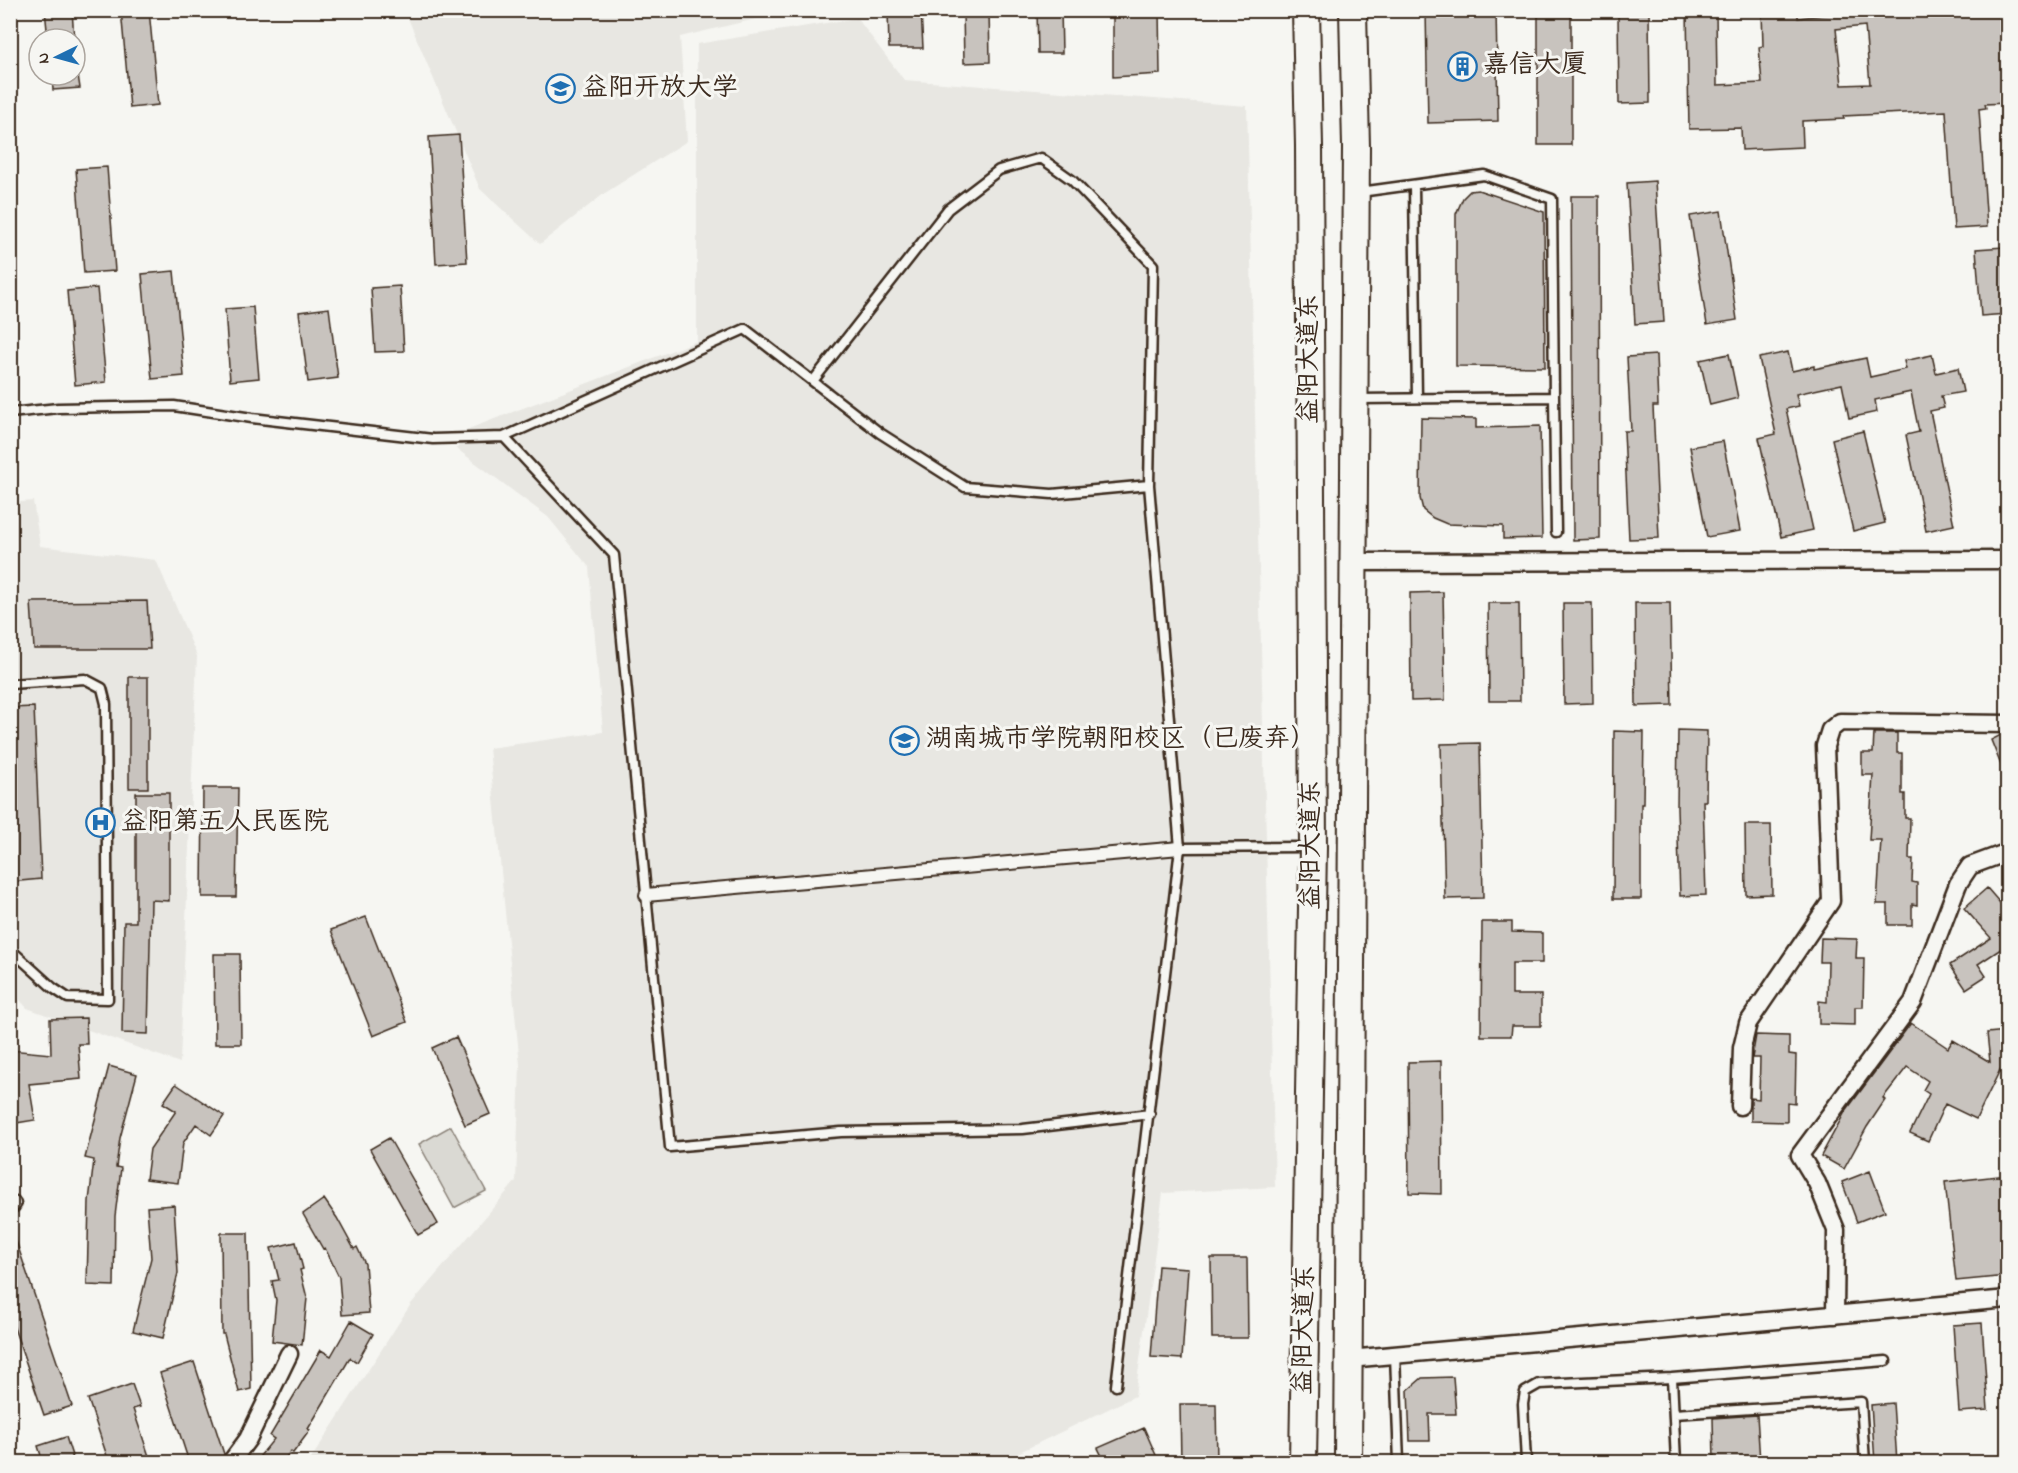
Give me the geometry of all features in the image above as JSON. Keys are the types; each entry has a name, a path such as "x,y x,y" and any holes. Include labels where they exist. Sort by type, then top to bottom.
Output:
{"main road":[{"name":"益阳大道东","path":"1303,1462 1312,847 1309,146 1306,10"},
{"path":"1348,1462 1356,192 1353,10"}],"street":[{"path":"1353,562 2007,560"},
{"path":"1740,1106 1742,1047 1748,1023 1831,901 1825,746 1830,730 1840,722 2007,724"},
{"path":"646,895 1180,848"},
{"path":"1835,1315 1836,1230 1817,1183 1800,1155 1913,1002 1958,884 1970,866 2007,852"},
{"path":"1349,1359 2007,1299"},
{"path":"231,1462 248,1439 289,1354"}],"lane":[{"path":"813,381 948,209 999,170 1041,158 1072,180 1153,265 1149,486 1180,848 1116,1386"},
{"path":"1356,192 1484,175 1552,199 1556,532"},
{"path":"1414,186 1417,399"},
{"path":"10,413 58,408 174,406 433,440 504,437 745,329 880,433 965,487 1052,494 1149,486"},
{"path":"1354,399 1554,397"},
{"path":"504,437 614,555 670,1147 841,1132 1023,1129 1149,1114"},
{"path":"10,684 85,679 102,688 106,704 108,999 68,998 53,988 10,949"},
{"path":"1180,848 1312,847"},
{"path":"1395,1355 1399,1462"},
{"path":"1526,1462 1523,1404 1525,1392 1539,1384 1672,1378 1886,1361"},
{"path":"1672,1378 1676,1462"},
{"path":"1674,1414 1861,1402 1865,1462"}],"shaded area":[{"name":"益阳开放大学","path":"405,11 789,11 680,37 687,141 605,193 540,244 480,189"},
{"name":"湖南城市学院朝阳校区（已废弃）","path":"857,18 904,80 1247,106 1275,1187 1163,1193 1135,1396 999,1462 309,1462 411,1304 516,1181 520,1065 489,748 603,732 589,567 548,517 457,449 466,430 697,341 697,44"},
{"name":"益阳第五人民医院","path":"33,501 40,546 156,560 197,656 180,1063 27,1008 11,990 10,503"},
{"path":"451,1126 486,1191 454,1208 419,1144"}],"building":[{"path":"45,10 72,10 73,27 47,27"},
{"path":"121,10 149,10 158,105 130,108"},
{"path":"888,10 921,10 923,48 889,48"},
{"path":"963,10 989,10 990,62 964,63"},
{"path":"1037,10 1061,10 1062,53 1038,53"},
{"path":"1113,10 1159,10 1160,74 1113,77"},
{"name":"嘉信大厦","path":"1426,10 1496,10 1498,121 1428,123"},
{"path":"1538,10 1571,10 1571,145 1538,145"},
{"path":"1687,10 1716,10 1717,85 1762,83 1759,47 1763,46 1762,10 1798,10 1798,18 1849,12 1849,10 2007,10 2007,103 1985,104 1986,108 1979,109 1987,227 1954,229 1946,111 1843,116 1844,119 1802,121 1803,147 1742,150 1741,128 1689,129","holes":["1865,26 1870,84 1842,85 1836,29"]},
{"path":"1649,12 1650,103 1619,104 1618,13"},
{"path":"53,87 80,88 53,90"},
{"path":"459,135 467,262 436,264 429,137"},
{"path":"107,167 115,271 84,273 76,169"},
{"path":"1655,181 1664,322 1635,324 1627,183"},
{"path":"1478,190 1544,212 1545,367 1456,366 1456,214 1463,198 1470,191"},
{"path":"1571,196 1599,196 1600,539 1573,540"},
{"path":"1721,211 1737,320 1707,325 1690,216"},
{"path":"2004,247 2007,314 1981,316 1976,249"},
{"path":"174,271 184,376 152,379 142,274"},
{"path":"400,286 404,351 375,352 371,288"},
{"path":"97,288 106,382 75,385 67,291"},
{"path":"253,307 259,378 230,381 225,309"},
{"path":"329,308 338,378 308,382 299,312"},
{"path":"1788,352 1792,371 1814,366 1814,369 1866,358 1870,377 1906,369 1904,361 1932,355 1936,373 1958,368 1963,392 1941,396 1944,408 1930,411 1954,525 1926,531 1906,435 1919,432 1911,392 1875,400 1877,412 1849,418 1842,384 1796,394 1799,406 1786,409 1813,530 1781,537 1759,438 1776,434 1759,358"},
{"path":"1729,354 1738,398 1710,405 1700,360"},
{"path":"1656,355 1658,406 1653,406 1659,538 1629,539 1624,431 1631,431 1627,357"},
{"path":"1421,418 1476,419 1476,428 1540,426 1542,538 1503,539 1503,526 1447,524 1433,518 1423,510 1420,498"},
{"path":"1863,431 1885,523 1853,531 1832,439"},
{"path":"1723,441 1740,531 1707,537 1690,447"},
{"path":"1443,592 1445,700 1411,701 1410,593"},
{"path":"147,601 150,649 34,649 31,602"},
{"path":"1488,603 1519,603 1520,701 1489,701"},
{"path":"1563,603 1592,603 1593,703 1564,704"},
{"path":"1635,603 1670,603 1672,705 1636,706"},
{"path":"129,677 148,677 148,788 129,788"},
{"path":"34,707 41,879 10,882 10,708"},
{"path":"1678,730 1707,731 1706,801 1703,801 1706,895 1680,896 1677,808"},
{"path":"1614,731 1644,732 1641,899 1613,899"},
{"path":"1874,733 1897,733 1897,753 1902,753 1902,794 1905,794 1905,818 1910,818 1909,859 1913,859 1912,882 1917,883 1917,905 1912,904 1912,925 1888,925 1888,904 1877,904 1881,840 1869,840 1873,775 1862,775 1862,753 1873,753"},
{"path":"2007,734 2007,780 1991,740"},
{"path":"1480,743 1483,898 1445,899 1441,744"},
{"path":"203,788 238,788 236,897 202,897"},
{"path":"136,793 169,793 169,901 151,900 148,1034 122,1033 124,922 136,922"},
{"path":"1745,825 1771,825 1772,894 1746,895"},
{"path":"1987,888 2007,911 2007,945 1978,964 1986,976 1966,989 1950,965 1991,938 1964,908"},
{"path":"366,917 407,1022 373,1036 331,930"},
{"path":"1482,922 1512,922 1512,932 1542,933 1542,963 1512,963 1512,995 1541,995 1541,1026 1512,1026 1511,1036 1481,1036"},
{"path":"1821,938 1857,939 1856,958 1864,958 1863,1007 1855,1007 1855,1025 1819,1024 1819,1001 1827,1002 1828,962 1820,962"},
{"path":"214,954 240,954 241,1044 215,1044"},
{"path":"86,1018 87,1044 78,1044 81,1079 29,1084 35,1120 10,1124 10,1050 51,1054 50,1019"},
{"path":"1911,1023 1948,1048 1953,1040 1990,1062 1987,1033 2007,1031 2007,1069 2000,1070 1976,1119 1945,1104 1928,1141 1910,1133 1929,1094 1923,1090 1928,1081 1907,1067 1883,1098 1885,1100 1844,1169 1821,1156 1845,1112"},
{"path":"1756,1035 1789,1036 1789,1054 1796,1055 1795,1104 1787,1103 1787,1122 1751,1121 1751,1098 1759,1099 1760,1058 1752,1058"},
{"path":"456,1037 490,1114 465,1125 432,1048"},
{"path":"1441,1061 1442,1194 1409,1193 1408,1062"},
{"path":"109,1066 137,1074 120,1138 116,1167 121,1168 115,1216 114,1286 87,1285 89,1201 94,1160 85,1158"},
{"path":"176,1084 224,1116 211,1135 196,1124 183,1143 178,1183 146,1179 150,1149 176,1111 163,1103"},
{"path":"389,1138 438,1224 418,1235 370,1149"},
{"path":"1870,1171 1885,1211 1857,1222 1842,1182"},
{"path":"2007,1175 2007,1276 1956,1281 1945,1182"},
{"path":"324,1199 354,1249 357,1247 365,1264 369,1313 342,1315 339,1277 325,1248 323,1249 303,1214"},
{"path":"174,1205 178,1273 163,1338 133,1331 151,1258 147,1207"},
{"path":"10,1232 13,1232 72,1406 44,1415 10,1316"},
{"path":"221,1233 248,1233 251,1389 239,1392 224,1334 222,1334"},
{"path":"296,1242 307,1298 302,1345 272,1341 276,1300 272,1281 279,1280 271,1248"},
{"path":"1211,1258 1247,1258 1248,1338 1212,1338"},
{"path":"1158,1266 1188,1268 1182,1359 1151,1357"},
{"path":"351,1321 373,1334 357,1362 350,1358 308,1429 310,1430 293,1453 291,1451 282,1462 255,1462 274,1439 270,1436 321,1350 331,1356"},
{"path":"1982,1323 1988,1410 1959,1412 1953,1325"},
{"path":"194,1362 224,1454 221,1462 189,1462 160,1373"},
{"path":"1453,1377 1456,1414 1429,1414 1430,1441 1410,1441 1408,1390 1422,1378"},
{"path":"132,1384 140,1407 133,1409 151,1462 109,1462 88,1399"},
{"path":"1893,1403 1897,1462 1875,1462 1871,1405"},
{"path":"1180,1404 1216,1404 1217,1462 1181,1462"},
{"path":"1757,1415 1760,1462 1714,1462 1713,1418"},
{"path":"1144,1428 1159,1462 1105,1462 1098,1448"},
{"path":"66,1437 74,1462 43,1462 38,1446"}],"place":[{"name":"嘉信大厦","path":"1462,66"},
{"name":"益阳开放大学","path":"561,89"},
{"name":"湖南城市学院朝阳校区（已废弃）","path":"905,740"},
{"name":"益阳第五人民医院","path":"100,823"}]}
